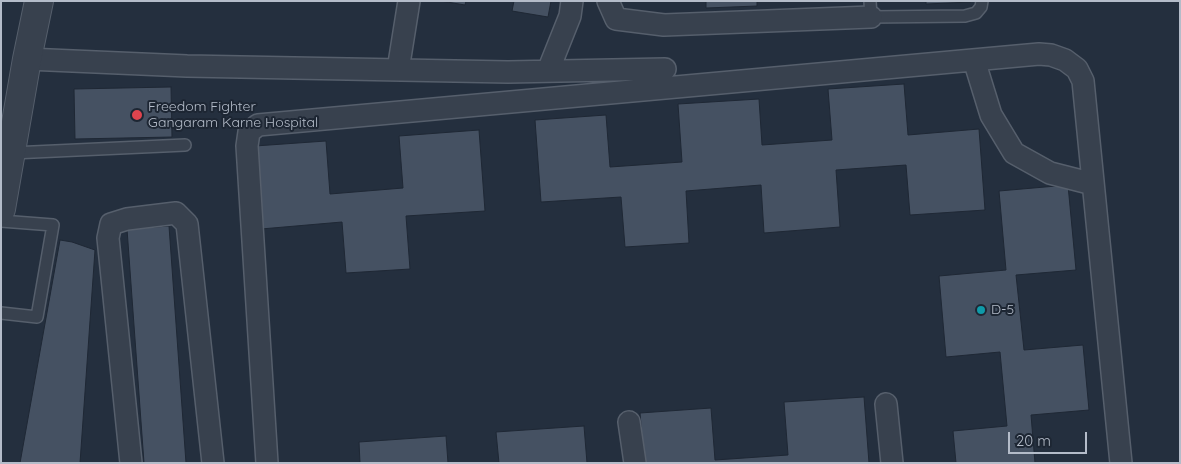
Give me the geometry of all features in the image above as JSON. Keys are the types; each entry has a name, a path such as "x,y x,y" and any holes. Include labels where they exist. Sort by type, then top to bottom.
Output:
{"street":[{"path":"1,209 39,1"},
{"path":"398,70 409,1"},
{"path":"548,71 570,16 572,1"},
{"path":"608,1 616,19 664,24 870,9"},
{"path":"267,463 247,146 250,132 258,126 1038,54 1051,55 1065,60 1077,69 1083,81 1121,463"},
{"path":"28,59 187,66 508,72 665,69"},
{"path":"974,60 991,114 1014,152 1050,173 1093,184"},
{"path":"130,463 108,238 111,224 127,219 176,213 187,224 213,463"},
{"path":"886,404 892,463"},
{"path":"629,422 635,463"}],"lane":[{"path":"870,9 965,16 976,13 981,7 982,1"},
{"path":"12,152 185,145"},
{"path":"1,221 53,226 37,317 1,313"}],"building":[{"path":"441,1 466,1 465,5"},
{"path":"514,1 551,1 548,17 512,11"},
{"path":"706,1 757,1 757,6 706,8"},
{"path":"926,1 971,1 971,2 926,4"},
{"path":"904,84 908,135 979,129 985,210 910,215 906,165 836,170 840,227 764,233 761,185 686,191 689,243 625,247 621,197 541,202 535,120 606,115 610,167 682,162 678,104 759,99 762,145 832,140 828,89"},
{"path":"171,87 172,137 75,139 74,89"},
{"path":"479,130 485,211 406,216 410,269 346,273 342,222 261,229 255,146 326,141 330,194 403,188 399,136"},
{"name":"D-5","path":"1068,185 1076,270 1016,275 1024,350 1083,345 1089,410 1031,415 1035,463 956,463 953,431 1007,426 1000,352 946,357 939,276 1006,270 999,191"},
{"path":"169,226 186,463 144,463 127,229"},
{"path":"60,240 95,250 80,463 20,463"},
{"path":"864,397 869,463 644,463 640,413 711,408 715,460 788,455 784,402"},
{"path":"584,426 587,463 499,463 496,432"},
{"path":"446,436 448,463 360,463 359,442"}],"place":[{"name":"Freedom Fighter Gangaram Karne Hospital","path":"137,115"},
{"name":"D-5","path":"981,310"}]}
